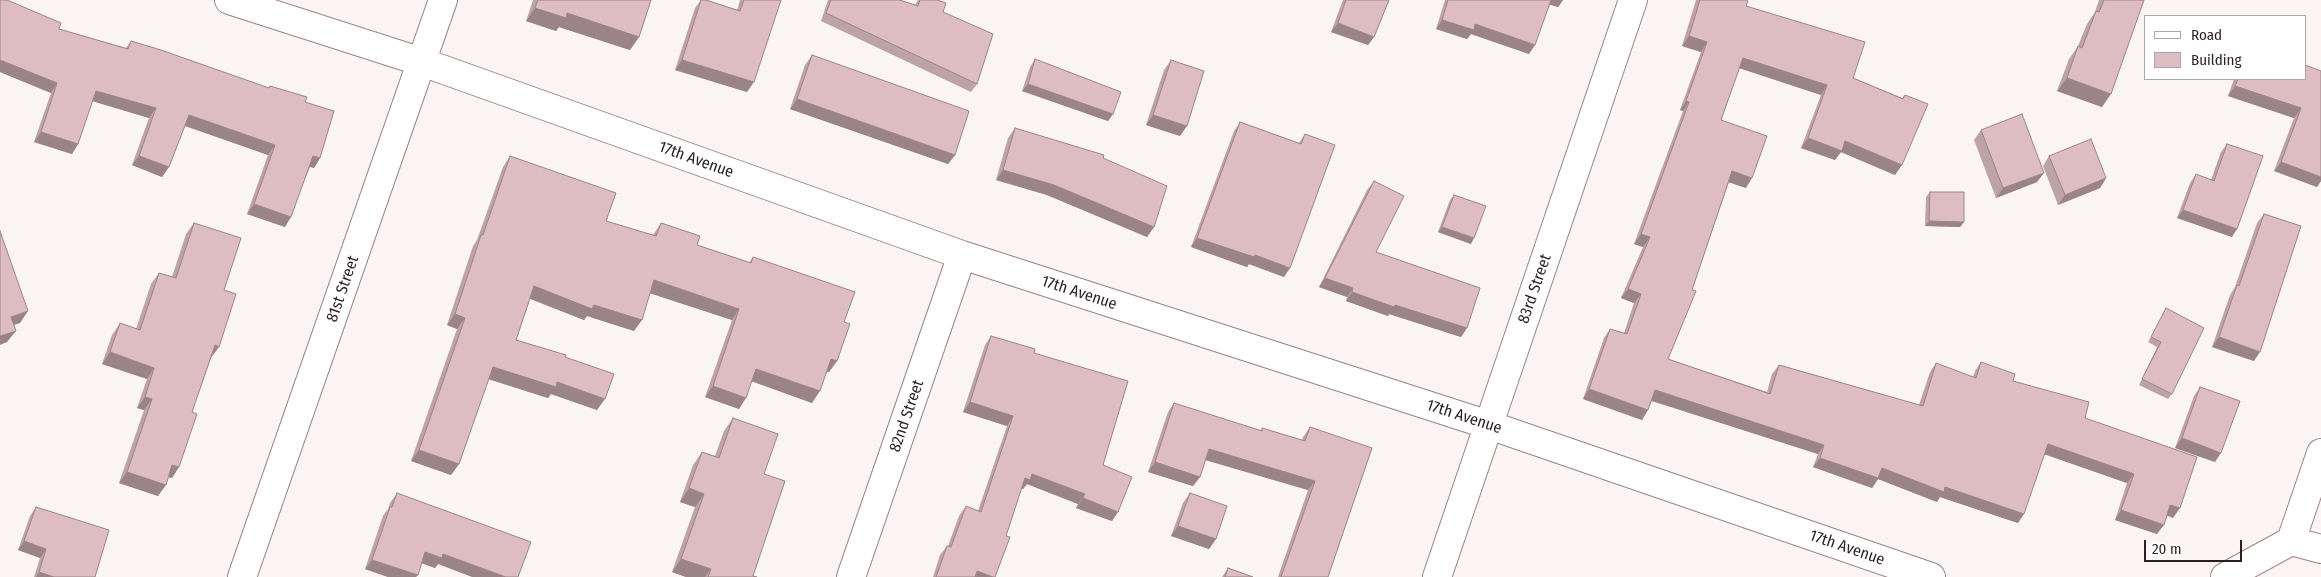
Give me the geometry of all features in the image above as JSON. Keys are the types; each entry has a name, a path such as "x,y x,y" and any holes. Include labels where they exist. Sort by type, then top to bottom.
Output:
{"street":[{"name":"17th Avenue","path":"229,0 422,62 962,255 1489,425 1892,571 1931,577"},
{"name":"81st Street","path":"242,577 443,0"},
{"name":"83rd Street","path":"1437,577 1633,0"},
{"name":"82nd Street","path":"851,577 962,255"},
{"path":"2225,577 2292,541 2321,453"},
{"path":"2292,541 2321,550"}],"building":[{"path":"0,0 7,0 61,23 59,29 128,49 131,41 269,88 270,86 307,97 305,102 334,111 320,158 313,156 291,217 254,204 275,145 189,115 169,167 139,156 156,108 96,91 78,144 41,132 57,83 0,60"},
{"path":"538,0 651,0 639,37 567,13 566,18 535,8"},
{"path":"701,0 740,11 744,0 781,0 754,82 682,60"},
{"path":"831,0 900,0 918,6 920,0 937,0 946,3 943,12 993,34 977,84 826,13"},
{"path":"1346,0 1389,0 1374,37 1338,23"},
{"path":"1448,0 1551,0 1535,45 1475,24 1474,30 1442,20"},
{"path":"1700,0 1746,0 1748,1 1746,6 1865,42 1853,78 1903,99 1905,95 1928,104 1902,165 1845,141 1842,151 1808,138 1827,85 1743,58 1721,120 1767,136 1752,178 1732,171 1692,290 1696,291 1668,359 1770,394 1779,365 1923,406 1936,363 1976,378 1981,362 2015,374 2013,381 2089,402 2085,418 2197,457 2180,508 2170,505 2164,525 2121,510 2134,474 2048,444 2024,514 1945,487 1944,492 1882,468 1878,478 1820,458 1824,445 1655,390 1648,410 1589,389 1610,329 1627,334 1641,294 1628,289 1650,237 1641,234 1689,102 1686,101 1707,42 1689,36"},
{"path":"2104,0 2144,0 2111,94 2067,78 2078,46 2082,48 2096,11 2099,12"},
{"path":"812,55 969,111 955,155 797,99"},
{"path":"1035,59 1121,92 1113,114 1028,84"},
{"path":"1171,60 1204,71 1187,126 1153,115"},
{"path":"2306,65 2321,71 2321,177 2281,162 2301,108 2235,86 2238,80 2306,80"},
{"path":"2022,114 2044,173 2003,188 1981,130"},
{"path":"1240,122 1301,144 1305,134 1335,145 1290,268 1255,255 1254,257 1197,238"},
{"path":"1015,128 1104,155 1103,158 1167,186 1154,227 1054,185 1003,170"},
{"path":"2091,139 2106,178 2065,195 2049,156"},
{"path":"2227,144 2263,156 2237,229 2183,210 2196,174 2214,181"},
{"path":"510,156 616,193 606,221 656,236 661,223 700,236 697,245 751,263 753,257 855,292 844,322 850,324 837,361 831,359 820,391 756,369 746,398 713,386 739,309 654,280 642,320 594,305 592,309 534,286 516,340 566,355 565,357 614,374 605,399 557,382 556,387 493,367 459,464 419,450 465,318 455,314"},
{"path":"1374,181 1404,196 1376,252 1480,288 1467,328 1395,305 1394,307 1352,292 1353,288 1325,278"},
{"path":"1930,192 1964,192 1964,222 1929,221"},
{"path":"1454,195 1486,206 1474,238 1442,227"},
{"path":"2264,214 2301,226 2260,352 2219,337"},
{"path":"194,223 241,238 224,290 236,294 219,347 215,345 192,412 197,414 179,467 172,465 166,485 127,472 152,399 145,397 154,368 110,352 120,323 140,330 159,273 176,278"},
{"path":"0,231 28,311 11,317 16,331 0,336"},
{"path":"2166,308 2204,328 2172,394 2142,379 2161,342 2151,337"},
{"path":"991,336 1035,349 1034,353 1128,381 1103,465 1132,477 1118,512 1083,498 1085,494 1032,474 1030,480 1025,478 1006,536 1010,537 995,577 977,571 975,577 936,577 947,546 951,547 966,506 981,512 1013,416 970,402"},
{"path":"2200,387 2240,401 2221,453 2182,438"},
{"path":"1174,403 1262,431 1262,428 1305,441 1310,427 1372,448 1328,577 1281,577 1315,481 1209,449 1200,477 1155,462"},
{"path":"733,418 778,434 764,474 785,481 753,576 757,577 708,577 711,569 681,559 704,494 689,488 702,452 719,458"},
{"path":"397,493 531,542 518,577 506,577 443,554 442,558 425,552 418,575 372,560 390,507 392,507"},
{"path":"1190,493 1227,506 1216,539 1178,526"},
{"path":"36,507 109,530 95,577 54,577 39,572 46,549 24,541"},
{"path":"1228,568 1253,577 1225,577"}]}
